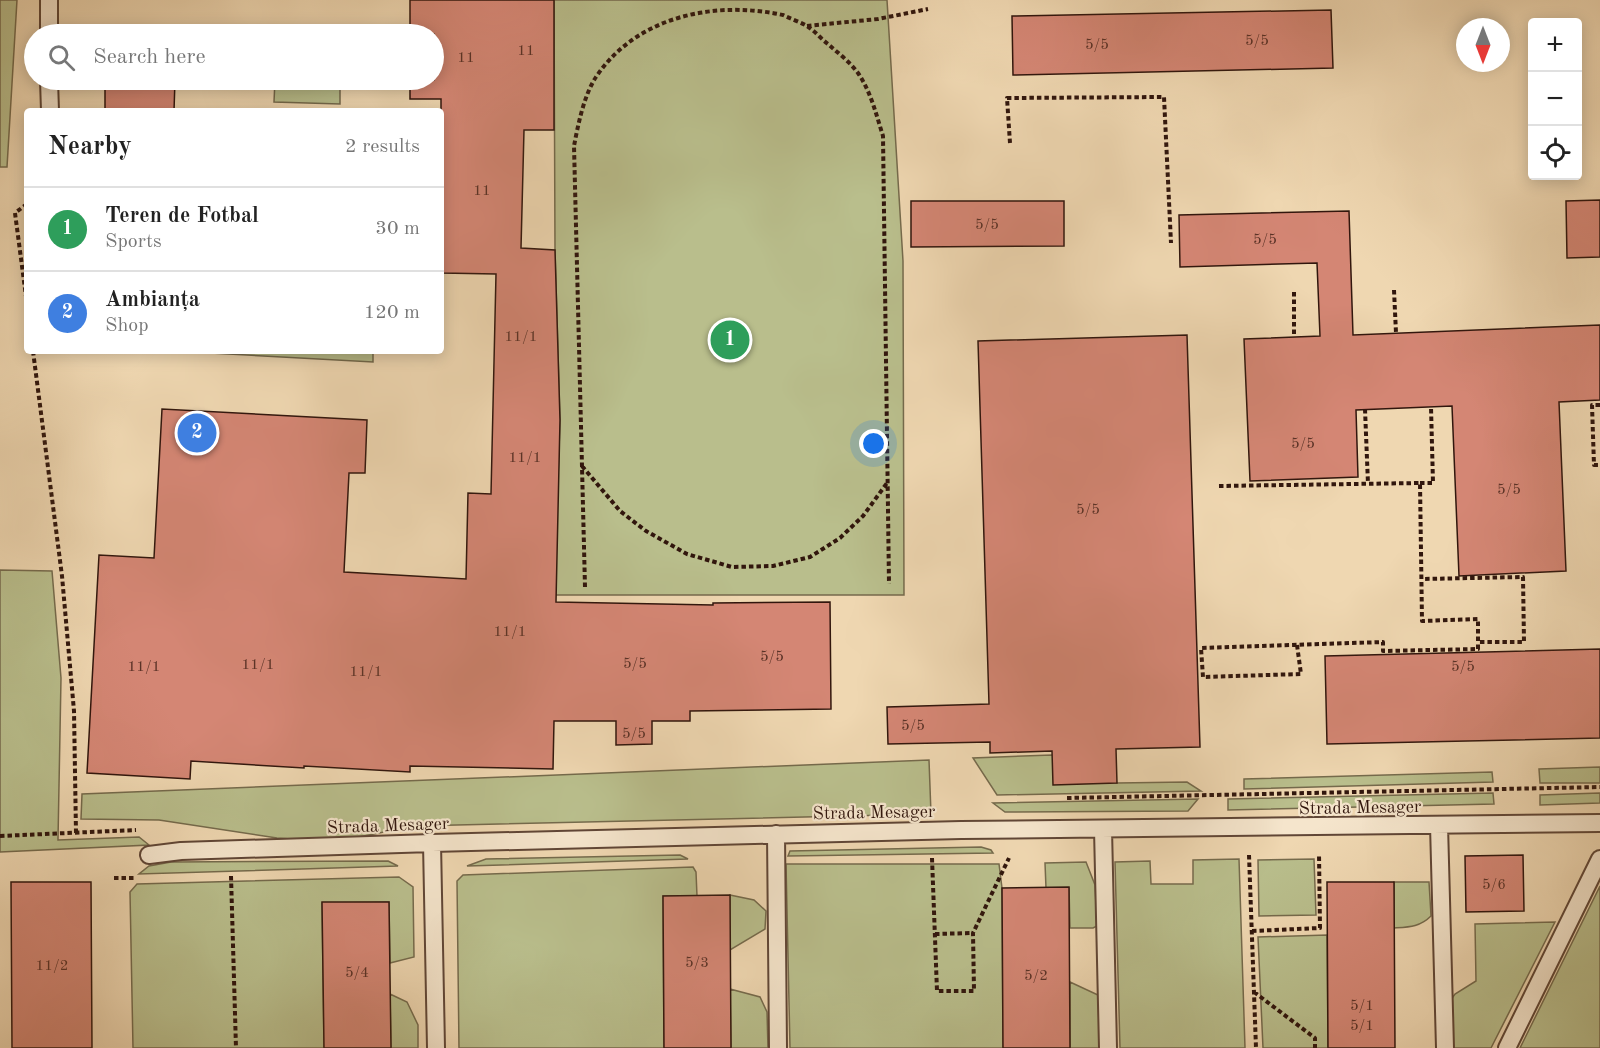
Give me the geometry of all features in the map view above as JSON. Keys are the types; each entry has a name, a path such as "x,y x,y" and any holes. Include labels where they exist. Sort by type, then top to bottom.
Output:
{"lane":[{"path":"49,0 49,24"},
{"path":"49,90 50,108"},
{"name":"Strada Mesager","path":"149,855 181,851 777,834 1600,823"},
{"path":"1439,825 1445,1048"},
{"path":"1103,829 1108,1048"},
{"path":"777,834 778,1048"},
{"path":"432,843 436,1048"},
{"path":"1507,1048 1600,859"}],"path":[{"path":"741,4 773,11 807,26 857,71 871,96 883,136 889,584"},
{"path":"807,26 878,20 928,9"},
{"path":"585,587 574,146 579,117 595,79 620,47 651,24 678,11"},
{"path":"1010,143 1007,98 1164,97 1171,243"},
{"path":"24,206 15,213 24,281"},
{"path":"1394,290 1396,333"},
{"path":"1294,292 1294,337"},
{"path":"33,354 62,576 74,711 76,833"},
{"path":"1600,405 1592,405 1594,465 1600,465"},
{"path":"1219,486 1433,483 1431,407"},
{"path":"1365,409 1368,484"},
{"path":"582,466 620,511 646,531 687,554 732,567 773,566 810,557 840,538 863,516 888,483"},
{"path":"1297,645 1301,674 1203,677 1202,648 1383,642 1383,651 1478,649 1478,620 1422,621 1420,483"},
{"path":"1423,579 1523,577 1524,642 1478,642"},
{"path":"1065,798 1600,788"},
{"path":"0,836 140,830"},
{"path":"1252,931 1320,928 1319,854"},
{"path":"1249,855 1256,1048"},
{"path":"932,858 937,991 974,991 973,933 1010,858"},
{"path":"231,876 236,1048"},
{"path":"935,934 973,933"},
{"path":"1254,992 1315,1038 1315,1048"}],"green space":[{"path":"0,0 17,0 7,167 0,167"},
{"path":"554,0 887,0 903,261 904,595 554,595 560,420 555,250"},
{"path":"275,90 340,90 340,104 274,102"},
{"path":"228,354 373,354 373,362"},
{"path":"0,570 52,571 61,678 58,840 139,837 149,845 0,852"},
{"path":"1052,755 1117,783 1187,782 1201,791 997,795 973,758"},
{"path":"929,760 931,814 414,826 344,840 320,841 277,838 159,820 81,819 82,794"},
{"path":"1600,767 1600,783 1540,783 1539,769"},
{"path":"1492,772 1493,782 1244,789 1244,779"},
{"path":"1493,793 1494,804 1228,810 1228,799"},
{"path":"1600,793 1600,803 1540,805 1540,795"},
{"path":"1198,799 1188,811 1005,812 993,803"},
{"path":"981,847 993,853 788,856 790,851"},
{"path":"680,855 688,859 467,866 486,859"},
{"path":"1239,859 1245,1048 1120,1048 1115,862 1150,861 1151,884 1193,884 1193,860"},
{"path":"1314,859 1316,915 1259,916 1258,860"},
{"path":"388,861 398,866 139,874 149,866 171,862"},
{"path":"1086,862 1095,885 1097,926 1070,928 1069,888 1046,888 1045,863"},
{"path":"786,864 999,864 1002,888 1003,1048 790,1048"},
{"path":"693,867 696,872 697,896 663,896 664,1048 459,1048 457,881 463,875"},
{"path":"399,877 413,887 414,957 390,963 389,902 322,903 324,1048 133,1048 130,892 137,884"},
{"path":"1394,882 1429,882 1431,916 1427,920 1409,927 1394,928"},
{"path":"1600,886 1600,1048 1520,1048"},
{"path":"730,895 754,900 766,911 765,929 730,950"},
{"path":"1555,922 1491,1048 1452,1048 1450,1001 1455,994 1476,981 1475,924"},
{"path":"1327,935 1328,1048 1263,1048 1258,937"},
{"path":"1070,982 1098,995 1100,1048 1070,1048"},
{"path":"730,989 760,997 767,1012 768,1048 731,1048"},
{"path":"390,994 407,1002 418,1025 418,1048 391,1048"}],"building":[{"path":"410,0 554,0 554,130 524,130 521,248 555,250 560,420 556,602 713,605 713,603 830,602 831,709 690,711 690,721 652,721 652,744 616,745 616,721 554,721 553,769 410,766 410,772 191,761 190,779 87,773 99,555 154,558 162,409 367,420 365,473 349,473 344,572 466,579 468,493 491,494 496,274 444,273 444,108 441,108 441,99 410,99 410,90 444,90 444,24 410,24"},
{"path":"1331,10 1333,68 1013,75 1012,16"},
{"path":"105,90 175,90 174,108 105,108"},
{"path":"1600,200 1600,257 1567,258 1566,201"},
{"path":"911,201 1064,201 1064,246 911,247"},
{"path":"1349,211 1353,335 1600,325 1600,400 1559,402 1566,571 1459,576 1452,406 1356,410 1358,477 1250,481 1244,339 1320,336 1317,263 1180,267 1179,215"},
{"path":"1187,335 1200,747 1116,749 1117,783 1053,785 1052,751 990,753 990,742 888,744 887,707 989,704 978,341"},
{"path":"1600,649 1600,738 1327,744 1325,656"},
{"path":"1523,855 1524,911 1466,912 1465,856"},
{"path":"11,882 91,882 92,1048 12,1048"},
{"path":"1327,882 1394,882 1395,1048 1328,1048"},
{"path":"1069,887 1070,1048 1003,1048 1002,888"},
{"path":"730,895 731,1048 664,1048 663,896"},
{"path":"322,902 389,902 391,1048 324,1048"}],"place":[{"name":"Teren de Fotbal","path":"730,340"},
{"name":"Ambianța","path":"197,433"}]}
